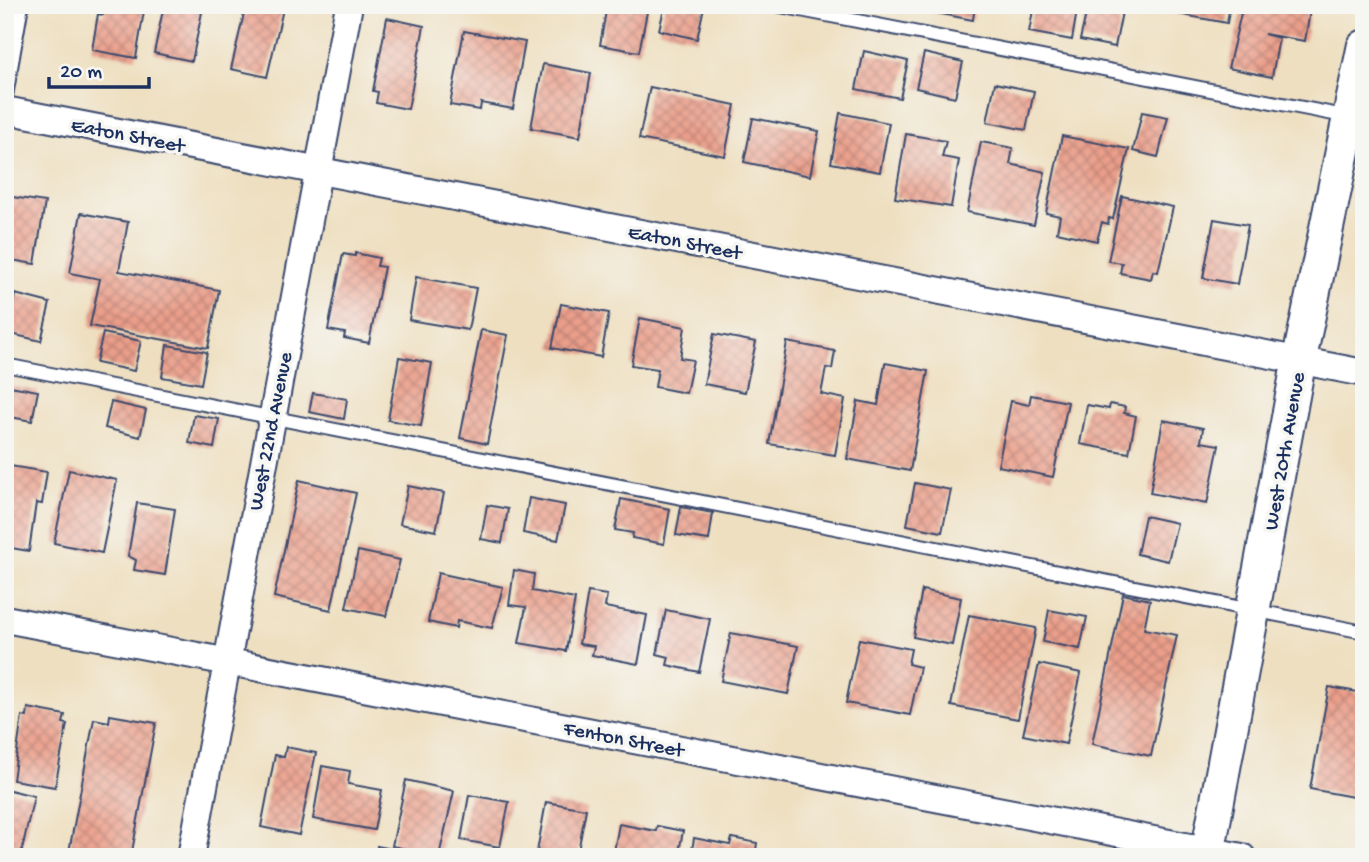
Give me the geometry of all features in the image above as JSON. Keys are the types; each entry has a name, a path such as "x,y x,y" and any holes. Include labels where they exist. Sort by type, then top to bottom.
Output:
{"street":[{"name":"West 22nd Avenue","path":"191,857 349,5"},
{"name":"West 20th Avenue","path":"1208,854 1300,361 1350,117 1360,84 1364,47"},
{"name":"Eaton Street","path":"5,110 1364,373"},
{"name":"Fenton Street","path":"5,619 1208,854 1242,857"}],"lane":[{"path":"5,102 22,5"},
{"path":"775,5 1350,117"},
{"path":"5,365 1364,632"}],"building":[{"path":"105,5 145,5 136,58 92,50 98,14 103,15"},
{"path":"164,5 202,12 192,61 154,53"},
{"path":"246,5 284,5 267,77 231,69"},
{"path":"607,5 648,7 639,52 600,45"},
{"path":"665,5 704,7 697,39 659,30"},
{"path":"904,5 922,5 921,10"},
{"path":"932,5 975,5 973,20 931,12"},
{"path":"1034,5 1078,5 1072,40 1029,32"},
{"path":"1088,5 1123,7 1115,47 1080,40"},
{"path":"1127,5 1154,5 1153,11"},
{"path":"1168,5 1230,5 1227,23 1167,12"},
{"path":"1243,5 1311,5 1305,41 1264,34 1279,38 1272,77 1228,68"},
{"path":"387,18 424,26 408,109 376,103 378,92 373,91"},
{"path":"464,31 525,42 513,109 481,103 480,110 450,105"},
{"path":"864,51 908,61 900,98 856,89"},
{"path":"924,53 963,62 955,97 916,88"},
{"path":"543,64 591,73 580,137 531,128"},
{"path":"995,83 1034,91 1026,130 987,122"},
{"path":"650,87 735,105 725,156 639,139"},
{"path":"1142,112 1168,117 1158,157 1133,151"},
{"path":"840,113 889,123 880,172 831,163"},
{"path":"753,118 819,131 810,176 744,162"},
{"path":"906,134 946,141 942,157 959,160 951,207 895,198"},
{"path":"1062,136 1129,149 1113,219 1109,218 1108,224 1102,222 1097,241 1057,232 1060,216 1046,213"},
{"path":"981,142 1013,148 1010,164 1045,172 1034,225 967,212"},
{"path":"6,196 45,202 35,264 5,259"},
{"path":"1122,196 1173,207 1158,272 1153,271 1151,279 1120,273 1122,263 1108,261"},
{"path":"81,213 128,222 119,271 219,290 208,348 90,326 100,279 70,273"},
{"path":"1214,219 1248,225 1237,284 1203,278"},
{"path":"355,253 379,258 377,266 384,267 369,343 344,338 345,333 328,330 343,254 355,256"},
{"path":"416,277 476,288 468,330 409,320"},
{"path":"15,294 50,303 41,341 7,333"},
{"path":"561,304 609,313 601,357 552,348"},
{"path":"640,318 685,327 680,358 693,360 686,393 655,387 658,369 631,365"},
{"path":"481,330 508,335 487,444 460,438"},
{"path":"103,333 141,341 134,371 96,363"},
{"path":"714,334 756,342 745,392 704,384"},
{"path":"787,342 835,351 832,369 826,368 821,394 845,399 835,455 769,444"},
{"path":"167,345 207,352 201,384 162,377"},
{"path":"399,357 432,363 421,426 388,420"},
{"path":"885,363 928,371 910,471 847,459 858,401 878,405"},
{"path":"10,386 38,391 32,421 5,416"},
{"path":"313,393 347,399 344,419 309,412"},
{"path":"1031,395 1068,402 1053,477 998,466 1011,401 1029,405"},
{"path":"111,402 146,410 140,437 105,428"},
{"path":"1110,404 1125,407 1124,413 1136,416 1129,453 1080,444 1087,405 1109,409"},
{"path":"194,415 219,419 214,448 189,443"},
{"path":"1163,420 1203,428 1201,442 1219,445 1207,504 1150,493"},
{"path":"10,466 47,472 42,504 36,503 29,551 5,547 5,483 8,483"},
{"path":"69,470 117,480 102,553 54,543"},
{"path":"299,480 356,493 331,610 274,597"},
{"path":"915,483 951,490 942,532 907,525"},
{"path":"408,486 444,493 436,531 400,524"},
{"path":"529,498 565,505 558,540 523,533"},
{"path":"621,499 670,509 664,544 632,538 633,533 615,530"},
{"path":"137,503 175,509 165,575 134,570 136,560 128,556"},
{"path":"487,505 508,509 502,543 481,539"},
{"path":"681,507 713,513 709,540 676,535"},
{"path":"1145,516 1177,523 1168,561 1137,554"},
{"path":"358,551 400,560 386,616 346,608"},
{"path":"514,570 534,574 532,591 575,599 566,651 519,643 526,607 509,605"},
{"path":"438,573 503,587 492,628 457,621 456,628 428,622"},
{"path":"1364,574 1364,596 1358,595"},
{"path":"922,590 961,598 952,645 913,637"},
{"path":"588,592 607,595 605,607 647,615 638,664 592,655 594,646 579,644"},
{"path":"1123,594 1150,600 1144,629 1177,635 1151,756 1092,744"},
{"path":"666,610 710,619 699,672 667,665 669,657 657,654"},
{"path":"1049,610 1087,617 1080,649 1043,642"},
{"path":"969,615 1036,628 1018,719 951,706"},
{"path":"731,633 798,646 788,694 721,681"},
{"path":"859,639 911,649 908,664 920,667 910,715 846,703"},
{"path":"1039,664 1081,673 1066,744 1023,735"},
{"path":"1329,687 1364,693 1364,799 1310,789"},
{"path":"28,708 65,715 63,723 67,724 55,787 13,780 22,716 27,717"},
{"path":"110,715 156,723 131,857 68,857 94,719 109,722"},
{"path":"286,747 316,753 299,835 261,827 275,755 284,757"},
{"path":"322,766 350,771 348,784 382,790 374,830 313,819"},
{"path":"406,780 454,791 439,856 392,846"},
{"path":"6,789 34,796 21,854 5,851"},
{"path":"469,795 509,802 500,847 461,840"},
{"path":"546,802 586,809 577,857 536,857"},
{"path":"619,824 656,831 657,826 683,831 678,857 613,857"},
{"path":"694,838 730,845 732,838 757,843 755,857 691,857"},
{"path":"377,846 398,850 397,857 376,857"},
{"path":"791,850 817,855 817,857 790,857"}]}
